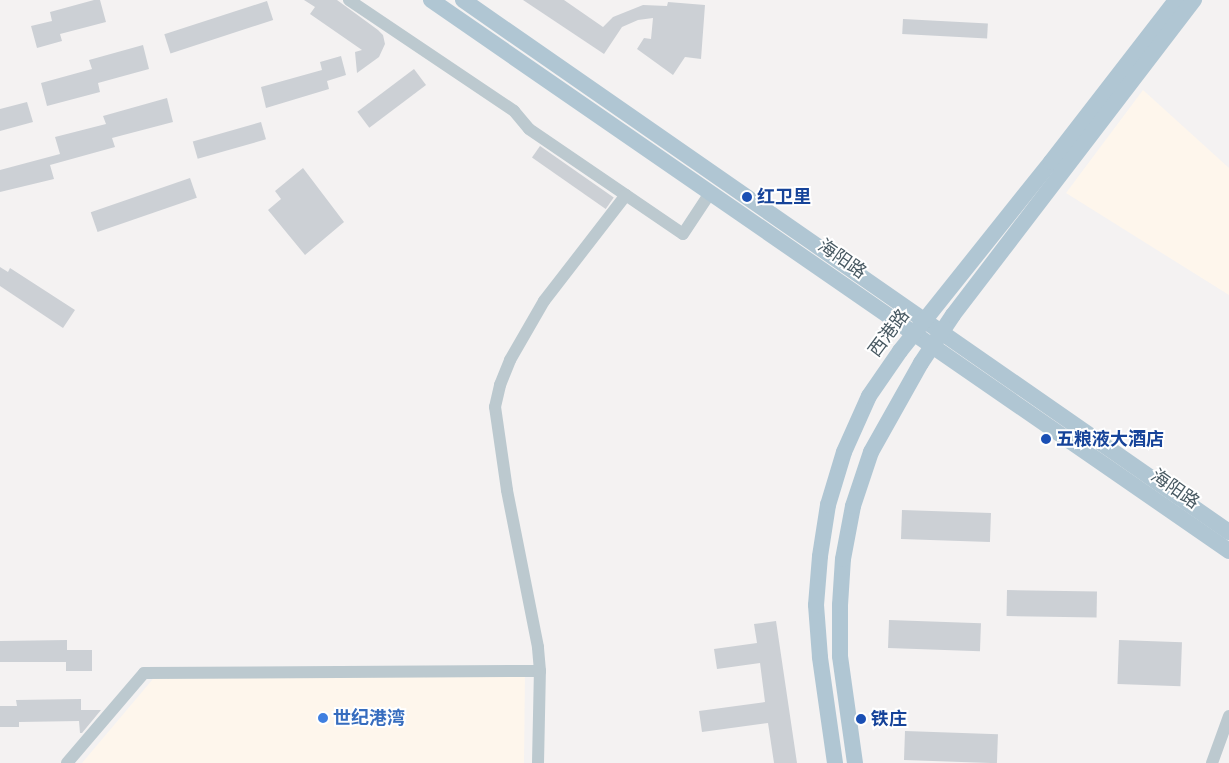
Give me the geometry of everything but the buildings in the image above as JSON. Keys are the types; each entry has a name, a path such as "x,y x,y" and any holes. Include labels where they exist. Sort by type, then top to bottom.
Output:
{"main road":[{"name":"海阳路","path":"431,0 710,193 919,327 1229,532"},
{"name":"海阳路","path":"463,0 919,327"},
{"name":"西港路","path":"834,763 820,657 816,605 820,556 828,505 844,452 869,396 919,327 1051,162 1176,0"},
{"path":"855,763 840,656 843,559 853,506 871,452 937,339 1194,0"},
{"name":"海阳路","path":"937,339 1229,551"}],"street":[{"path":"349,0 514,111 529,129 683,234 710,193"},
{"path":"538,763 540,671 538,648 505,481 495,407 500,385 510,360 544,301 626,195"},
{"path":"66,763 144,673 540,671"},
{"path":"1212,763 1229,716"}],"shaded area":[{"path":"1143,90 1229,168 1229,295 1066,193"},
{"name":"世纪港湾","path":"525,670 524,763 82,763 158,673"}],"place":[{"name":"红卫里","path":"747,197"},
{"name":"五粮液大酒店","path":"1046,439"},
{"name":"世纪港湾","path":"323,718"},
{"name":"铁庄","path":"861,719"}]}
